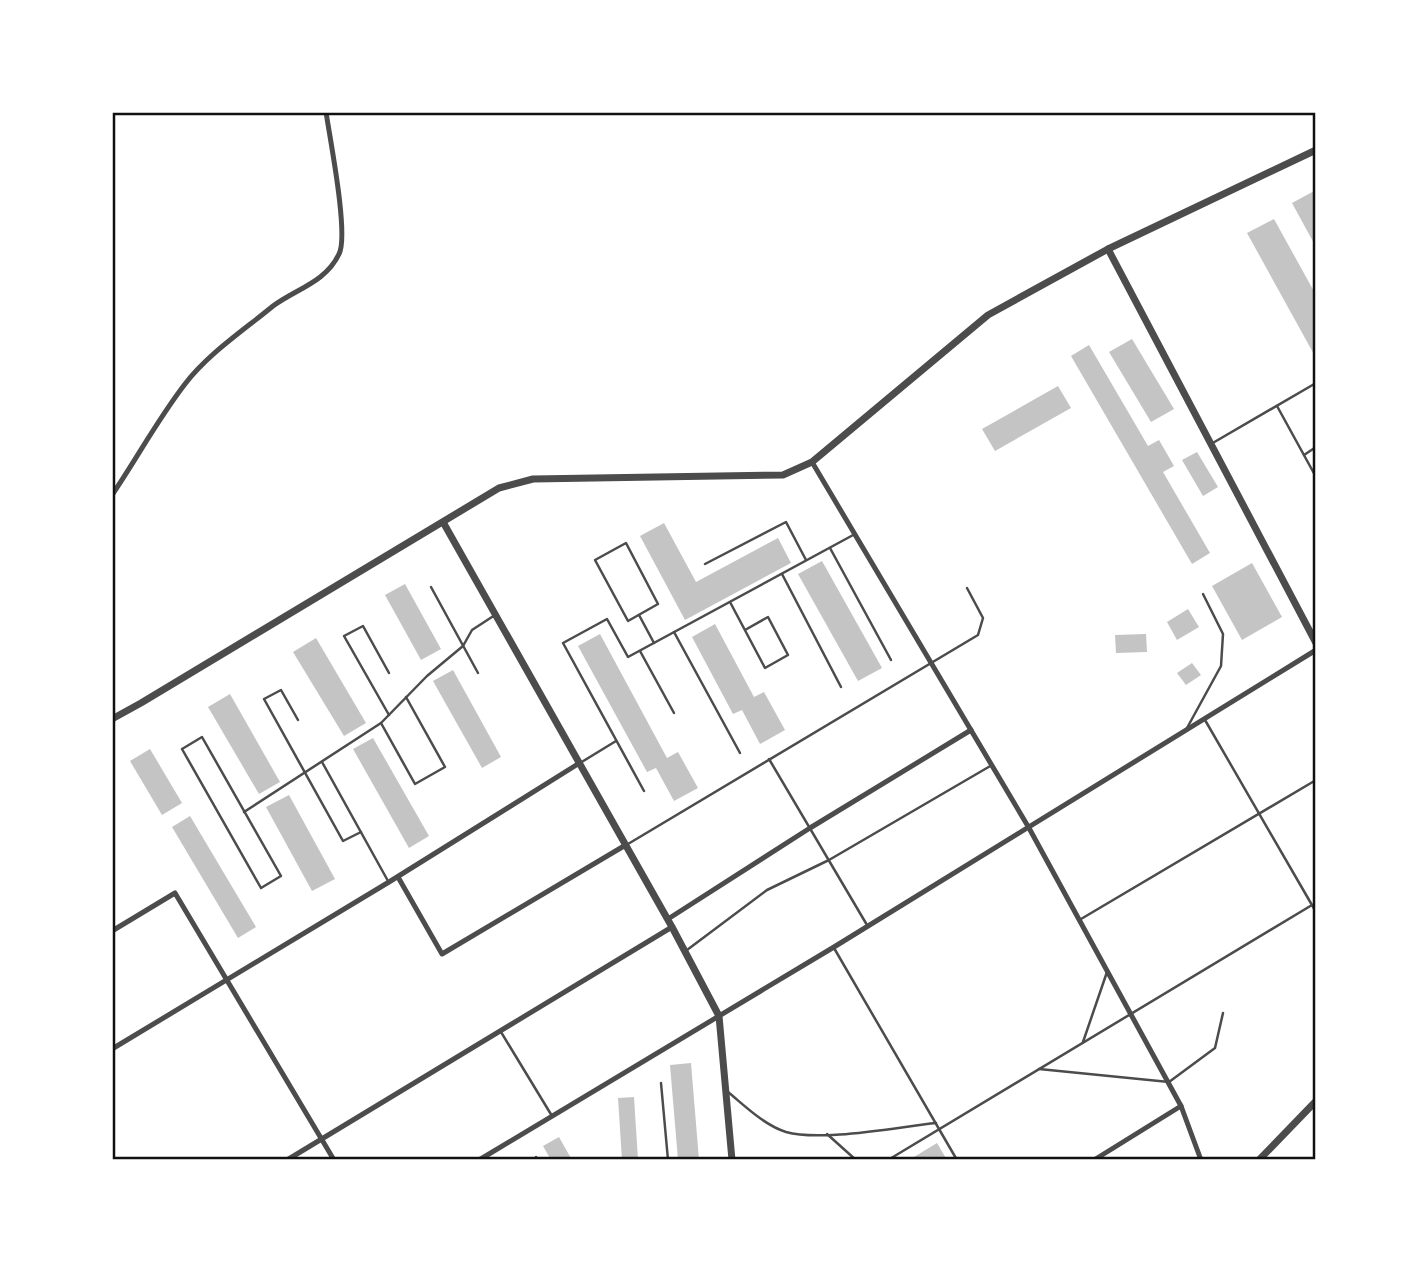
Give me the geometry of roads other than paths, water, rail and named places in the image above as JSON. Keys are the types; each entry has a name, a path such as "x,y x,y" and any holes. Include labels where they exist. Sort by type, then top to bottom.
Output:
{"street":[{"path":"112,495 141,447 187,381 258,318 280,301 316,281 330,268 341,252 342,222 326,112"},
{"path":"112,719 499,488 533,479 783,475 812,461 988,315 1108,249 1316,150"},
{"path":"1108,249 1316,643"},
{"path":"812,461 992,765 1080,920 1181,1106 1201,1160"},
{"path":"443,522 670,923 719,1016 732,1160"},
{"path":"479,1160 834,947 1316,650"},
{"path":"287,1160 670,923 810,828 971,730"},
{"path":"112,1049 398,877 578,764"},
{"path":"398,877 442,954 624,846"},
{"path":"112,931 175,893 334,1160"},
{"path":"1259,1160 1316,1101"},
{"path":"1094,1160 1181,1106"}],"lane":[{"path":"1212,444 1316,383"},
{"path":"1277,406 1316,477"},
{"path":"1304,455 1316,447"},
{"path":"705,564 786,522 806,560"},
{"path":"644,791 564,643 607,619 628,657 855,534"},
{"path":"626,543 659,604 639,615 628,621 595,560 626,543"},
{"path":"830,548 891,660"},
{"path":"782,574 841,687"},
{"path":"431,587 478,673"},
{"path":"624,846 978,635 983,618 967,588"},
{"path":"1184,733 1221,666 1223,634 1203,594"},
{"path":"730,602 765,668 788,655 768,617 745,630"},
{"path":"244,812 381,723 427,676 463,646 472,630 495,615"},
{"path":"639,615 654,643"},
{"path":"389,715 344,636 363,626 390,673"},
{"path":"674,632 740,753"},
{"path":"640,651 674,713"},
{"path":"298,720 281,690 264,699 343,841 361,832"},
{"path":"381,723 415,784 444,767 406,697"},
{"path":"1205,720 1316,912"},
{"path":"202,737 244,812 281,876 261,888 182,749 202,737"},
{"path":"578,764 616,741"},
{"path":"769,759 868,926"},
{"path":"322,762 389,882"},
{"path":"684,952 766,890 829,860 992,765"},
{"path":"1080,920 1316,780"},
{"path":"888,1160 1312,905"},
{"path":"834,947 957,1160"},
{"path":"1083,1042 1108,971"},
{"path":"1039,1069 1168,1082 1215,1048 1223,1013"},
{"path":"499,1029 552,1116"},
{"path":"661,1083 668,1160"},
{"path":"726,1090 761,1119 785,1132 827,1134 936,1123"},
{"path":"827,1134 856,1160"}]}
